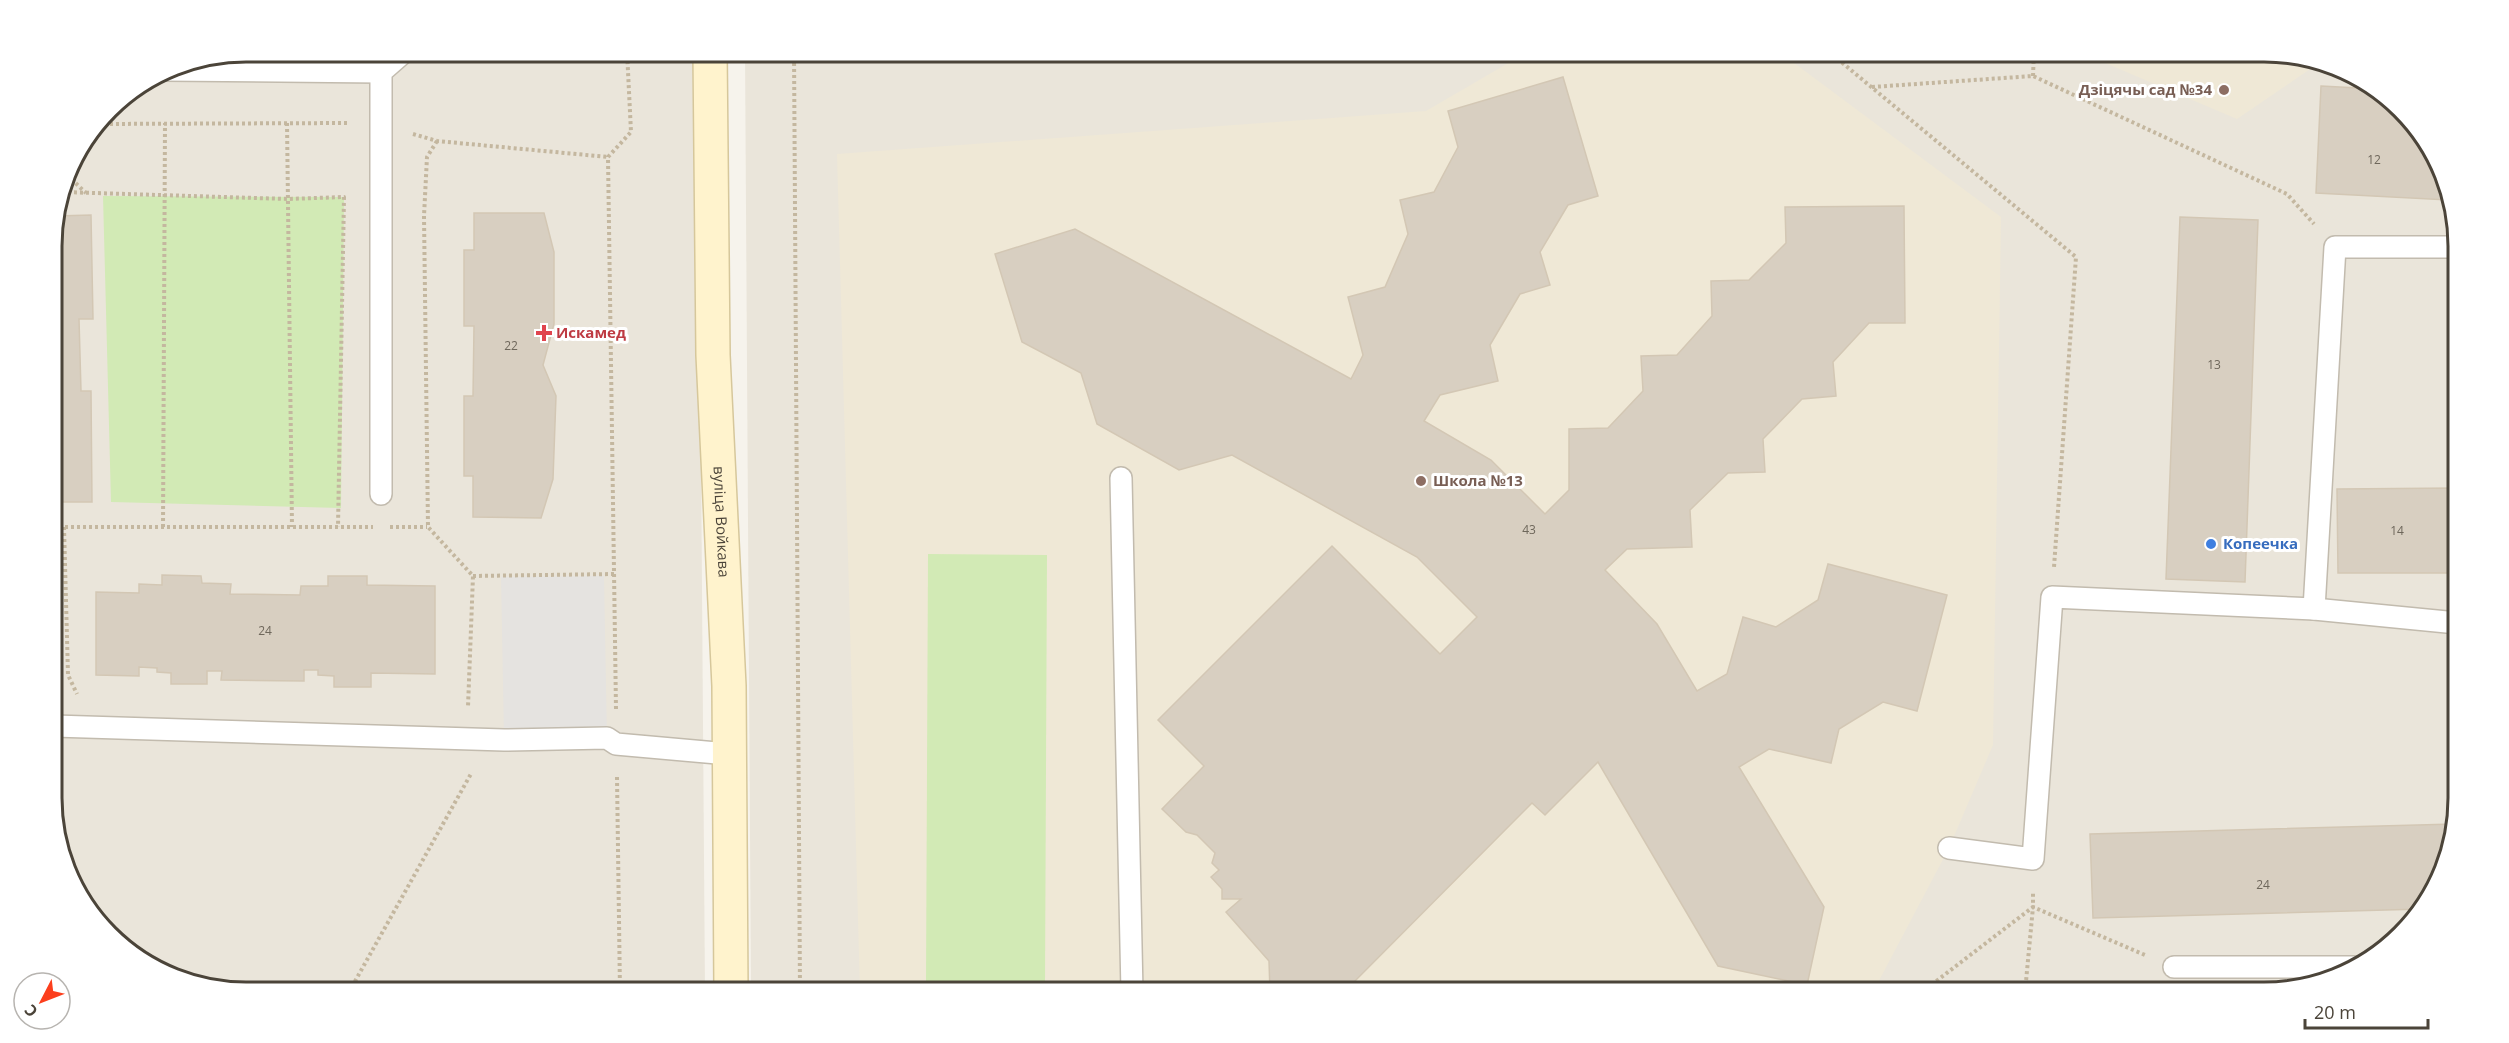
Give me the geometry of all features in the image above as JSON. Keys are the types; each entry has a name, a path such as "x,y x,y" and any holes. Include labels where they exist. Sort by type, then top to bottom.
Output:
{"main road":[{"name":"вуліца Войкава","path":"710,62 713,355 729,674 731,982"}],"lane":[{"path":"192,70 381,72 392,62"},
{"path":"381,72 381,494"},
{"path":"2314,609 2336,247 2448,247"},
{"path":"1120,478 1132,982"},
{"path":"1949,848 2033,859 2052,597 2314,609 2448,622"},
{"path":"61,726 470,739 607,738 616,744 729,754"},
{"path":"2174,967 2335,967"}],"path":[{"path":"620,982 608,157 631,132 628,62"},
{"path":"794,62 801,982"},
{"path":"1841,62 2076,257 2052,597"},
{"path":"2033,76 2034,62"},
{"path":"1871,87 2033,76 2287,194 2336,247"},
{"path":"163,527 165,123"},
{"path":"287,123 292,527"},
{"path":"355,982 472,775 468,701 473,576 428,527 424,216 427,157 437,141"},
{"path":"74,181 87,194"},
{"path":"70,193 288,200 344,197 339,527"},
{"path":"82,701 68,675 64,527 428,527"},
{"path":"473,576 615,573"},
{"path":"459,709 468,701"},
{"path":"2026,981 2033,907 2033,859"},
{"path":"2033,907 2174,967"},
{"path":"1936,981 2033,907"}],"shaded area":[{"path":"698,62 705,982 246,982 210,978 164,963 124,936 93,900 80,879 71,857 63,822 61,798 62,233 68,198 80,164 107,124 143,93 164,80 221,63"},
{"name":"Школа №13","path":"745,62 2276,62 2323,71 2345,80 2366,93 2394,115 2423,154 2441,198 2448,246 2447,810 2438,857 2429,879 2416,900 2394,928 2345,963 2323,972 2276,981 751,982"},
{"name":"Школа №13","path":"1510,62 1793,62 2001,217 1993,745 1949,848 1879,981 860,982 837,154 1426,111"},
{"name":"Дзіцячы сад №34","path":"2103,62 2276,62 2312,68 2237,119"},
{"path":"604,576 607,738 504,740 501,577"}],"green space":[{"path":"103,196 344,197 341,508 111,502"},
{"path":"928,554 1047,555 1045,982 926,982"}],"building":[{"path":"1563,77 1598,196 1568,205 1540,252 1550,285 1520,294 1490,345 1498,381 1440,395 1424,421 1491,460 1545,514 1569,490 1569,429 1608,428 1643,391 1641,356 1677,355 1712,316 1711,281 1749,280 1786,243 1785,207 1904,206 1905,323 1869,323 1833,362 1836,396 1802,399 1763,439 1765,472 1728,473 1690,510 1692,547 1627,549 1605,570 1657,624 1697,691 1727,674 1743,617 1776,627 1818,600 1828,564 1947,595 1917,711 1883,702 1839,729 1831,763 1769,749 1739,767 1824,907 1808,981 1789,981 1718,966 1598,762 1545,815 1532,803 1354,981 1270,981 1269,961 1226,912 1241,899 1222,899 1222,889 1211,877 1219,870 1212,863 1215,853 1197,835 1186,832 1162,809 1204,766 1158,720 1332,546 1440,654 1477,617 1417,557 1232,455 1179,470 1097,424 1081,373 1022,342 995,254 1075,229 1351,379 1363,355 1348,297 1385,287 1408,234 1400,200 1434,192 1458,147 1448,111"},
{"path":"2321,86 2358,88 2394,115 2423,154 2441,200 2316,193"},
{"path":"474,213 544,213 554,252 554,324 543,365 556,396 553,479 541,518 473,517 473,476 464,476 464,396 473,396 474,326 464,326 464,250 474,250"},
{"path":"91,215 93,319 79,319 81,391 91,391 92,502 62,502 62,233 64,216"},
{"path":"2180,217 2258,220 2245,582 2166,579"},
{"path":"2448,488 2448,573 2338,573 2337,489"},
{"path":"162,575 201,576 202,583 231,584 230,594 300,595 301,586 328,586 328,576 367,576 367,585 435,586 435,674 371,673 371,687 334,687 334,676 318,675 318,670 304,670 304,681 221,680 222,671 207,671 207,684 171,684 171,673 157,672 157,668 139,667 139,676 96,675 96,592 139,593 139,584 162,585"},
{"path":"2445,824 2438,857 2429,879 2409,909 2093,918 2090,834"}],"place":[{"name":"Дзіцячы сад №34","path":"2224,90"},
{"name":"Искамед","path":"544,333"},
{"name":"Школа №13","path":"1421,481"},
{"name":"Копеечка","path":"2211,544"}]}
